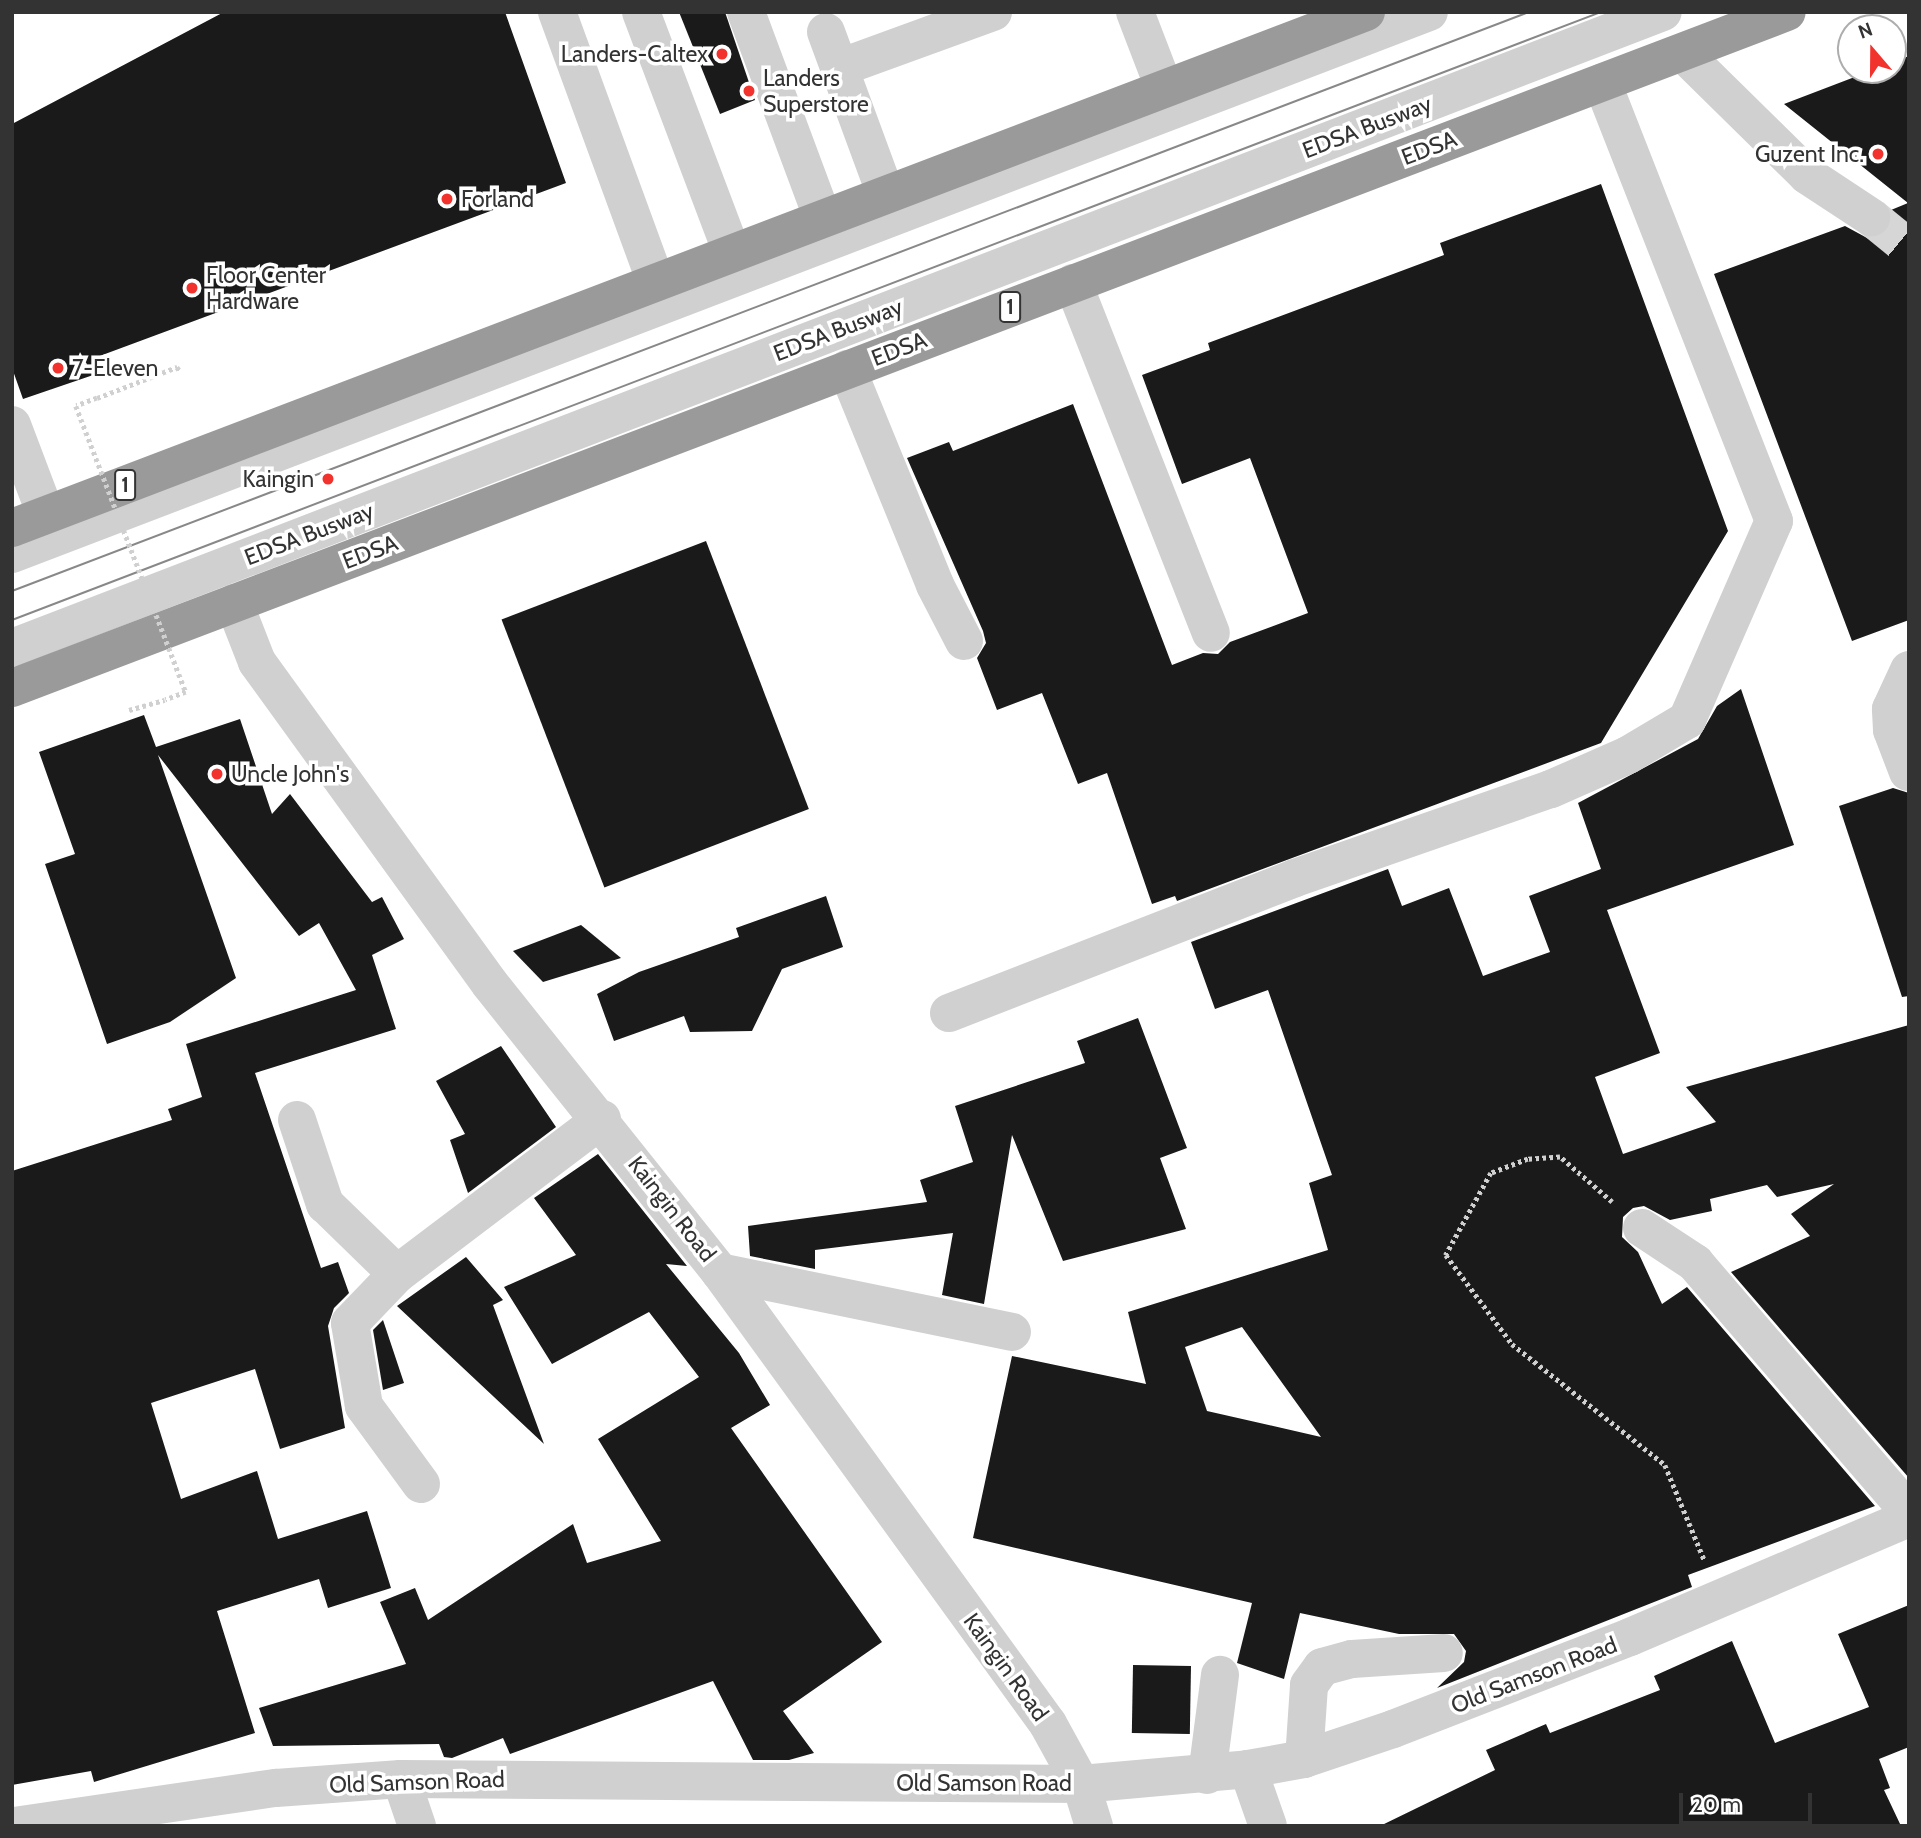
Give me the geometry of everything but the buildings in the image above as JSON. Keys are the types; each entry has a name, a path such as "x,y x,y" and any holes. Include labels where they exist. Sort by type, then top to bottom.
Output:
{"highway":[{"name":"EDSA","path":"12,688 1787,12"},
{"name":"1","path":"29,521 1363,13"}],"street":[{"path":"557,12 656,282"},
{"path":"641,12 732,253"},
{"path":"746,12 823,219"},
{"path":"839,68 993,12"},
{"path":"1135,12 1165,90"},
{"path":"12,554 1429,12"},
{"name":"EDSA Busway","path":"12,648 1663,12"},
{"path":"826,32 886,195"},
{"path":"1683,52 1807,175 1871,217"},
{"path":"949,1013 1295,878 1551,789 1628,755 1687,720 1774,521 1602,82"},
{"path":"1073,283 1211,633"},
{"path":"847,369 935,585 964,641"},
{"path":"12,425 29,521"},
{"name":"Kaingin Road","path":"234,603 257,662 490,984 602,1119 720,1272 1048,1724 1080,1784 1094,1826"},
{"path":"1908,772 1892,730 1892,709 1909,670"},
{"path":"421,1484 364,1406 350,1323 397,1274 602,1119"},
{"path":"297,1120 325,1204 397,1274"},
{"path":"1642,1228 1695,1263 1906,1527"},
{"path":"720,1272 1012,1332"},
{"name":"Old Samson Road","path":"14,1826 276,1788 401,1779 1080,1784 1207,1775 1248,1769 1304,1759 1630,1637 1906,1527"},
{"path":"1304,1759 1309,1685 1322,1667 1352,1659 1444,1653"},
{"path":"1207,1775 1220,1675"},
{"path":"1248,1769 1268,1826"},
{"path":"401,1779 417,1826"}],"path":[{"path":"129,710 186,692 76,405 177,367 180,371"},
{"path":"1642,1228 1560,1157 1528,1159 1491,1173 1446,1255 1512,1345 1665,1465 1709,1571"}],"tunnel":[{"path":"1871,217 1909,248"}],"tram line":[{"path":"12,591 1529,12"},
{"path":"12,620 1601,12"}],"place":[{"name":"Landers-Caltex","path":"722,54"},
{"name":"Landers Superstore","path":"749,91"},
{"name":"Guzent Inc.","path":"1878,154"},
{"name":"Forland","path":"447,199"},
{"name":"Floor Center Hardware","path":"192,288"},
{"name":"7-Eleven","path":"58,368"},
{"name":"Kaingin","path":"328,479"},
{"name":"Uncle John's","path":"217,774"}]}
